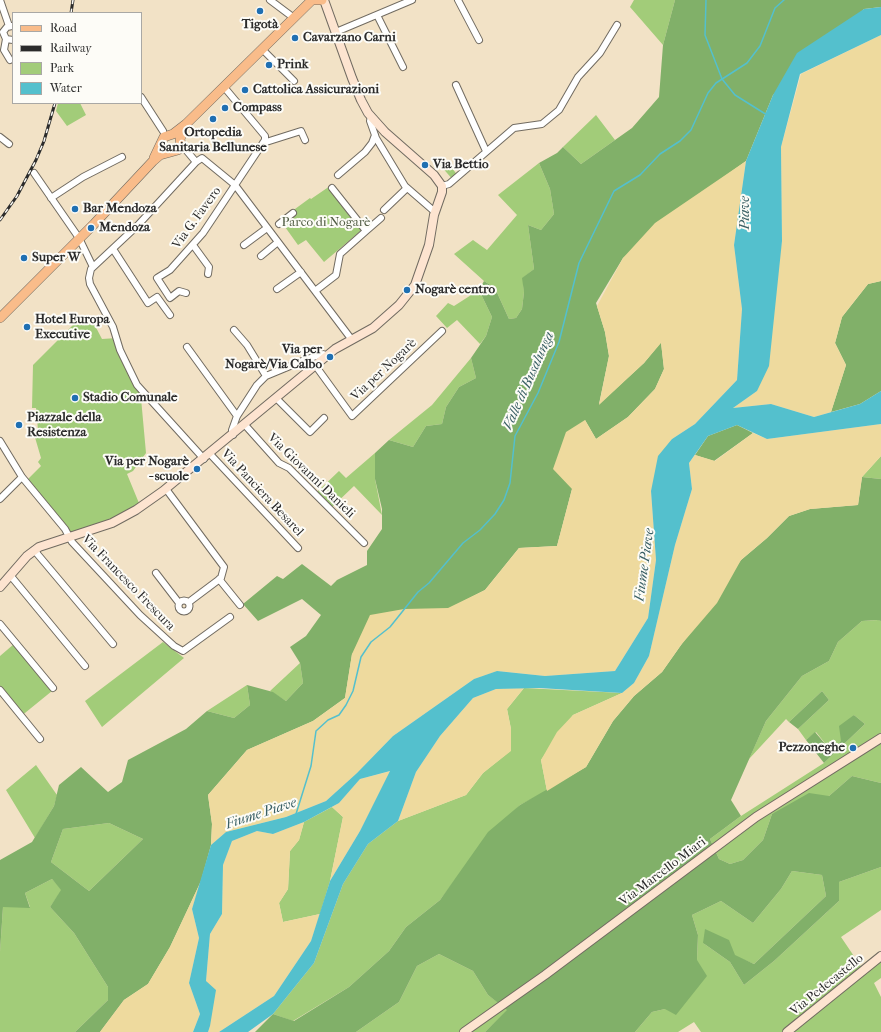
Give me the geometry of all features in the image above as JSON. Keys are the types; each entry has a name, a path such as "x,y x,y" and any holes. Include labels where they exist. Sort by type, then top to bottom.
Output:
{"main road":[{"path":"0,318 153,161 178,145 186,124 312,0"},
{"path":"315,0 323,0"},
{"path":"153,161 164,137 178,145"},
{"path":"162,143 164,149 178,145"},
{"path":"0,310 52,261 60,257"}],"street":[{"path":"0,0 11,26 5,28 3,32 6,39 4,50 10,60"},
{"path":"270,0 294,18"},
{"path":"323,0 361,100 371,116 385,132 434,175 442,188"},
{"path":"336,32 412,0"},
{"path":"458,0 479,40"},
{"path":"377,15 403,67"},
{"path":"0,587 34,550 43,545 112,523 136,510 166,489 190,471 315,365 373,328 399,305 415,285 429,245 435,212 442,188 449,184 512,129 520,126 542,124 559,110 578,77 600,53 617,25"},
{"path":"6,39 12,40"},
{"path":"262,49 294,81"},
{"path":"456,85 486,151"},
{"path":"224,87 265,136 263,144"},
{"path":"142,99 163,131"},
{"path":"371,116 370,121 375,135 407,188 435,212"},
{"path":"263,144 302,131 305,140"},
{"path":"338,175 367,150 375,135"},
{"path":"0,137 9,144"},
{"name":"Via G. Favero","path":"186,293 179,291 170,298 157,278 170,270 203,233 263,144"},
{"path":"178,145 196,162"},
{"path":"51,198 83,177 122,157"},
{"path":"34,173 79,238 93,267 138,226 196,162 202,158 235,185 352,340"},
{"path":"332,188 366,231"},
{"path":"384,210 407,188"},
{"path":"279,224 293,213"},
{"path":"315,291 336,275 340,254 381,218"},
{"path":"244,245 267,228"},
{"path":"261,256 278,242"},
{"path":"193,245 209,267 208,274"},
{"path":"112,249 148,303 157,297 170,315"},
{"name":"Via Panciera Besarel","path":"93,267 89,273 90,284 113,327 120,350 137,385 298,548"},
{"path":"277,289 301,272"},
{"path":"234,330 247,345 266,376"},
{"name":"Via per Nogarè","path":"315,365 352,416 442,331"},
{"path":"186,347 237,416"},
{"path":"233,435 232,430 237,416 257,385 266,376 307,358 323,354 327,356"},
{"path":"276,398 310,432 324,418"},
{"name":"Via Giovanni Danieli","path":"245,425 279,463 289,468 364,543"},
{"path":"0,441 22,477 0,498"},
{"name":"Via Francesco Frescura","path":"22,477 33,492 59,521 69,537 140,615 179,650 183,651 230,617"},
{"path":"166,489 224,567 219,579 188,602 184,600 179,603"},
{"path":"34,550 113,644"},
{"path":"156,573 179,603 180,609 185,611 189,608 188,602"},
{"path":"10,575 85,666"},
{"path":"219,579 240,605"},
{"path":"0,624 53,688"},
{"path":"0,690 40,739"},
{"name":"Via Marcello Miari","path":"464,1032 545,975 756,817 881,738"},
{"name":"Via Pedecastello","path":"787,1032 881,956"}],"green space":[{"path":"634,0 675,0 663,45 630,7"},
{"path":"675,0 881,0 881,7 864,9 773,95 746,161 710,187 623,258 596,303 605,332 609,356 599,404 644,363 661,342 664,369 655,389 628,417 596,439 585,420 572,489 557,546 519,548 485,590 448,609 404,609 352,654 345,698 313,721 247,750 208,795 212,824 211,845 201,881 170,947 148,984 124,1000 100,1032 75,1032 108,1000 108,987 74,933 50,907 61,890 52,879 25,893 30,908 3,907 0,952 0,860 32,842 54,806 59,785 81,767 108,792 122,782 128,760 186,729 207,711 234,718 250,705 247,685 273,692 286,701 303,683 300,663 290,647 306,636 321,615 302,599 258,621 243,604 277,576 283,579 302,564 331,586 337,580 367,565 367,551 382,529 382,509 375,479 375,453 389,440 413,447 426,426 442,424 446,407 459,387 476,378 471,358 486,336 492,317 479,290 484,281 495,288 509,319 516,318 522,309 524,292 522,278 534,269 528,225 541,230 554,214 550,189 539,163 557,153 563,147 581,164 632,128 659,97 663,45","holes":["109,823 143,839 89,891 51,862 63,829"]},
{"path":"58,104 80,104 86,115 67,126 56,111"},
{"path":"596,115 615,140 581,164 563,147"},
{"path":"446,160 458,176 454,181 440,165"},
{"path":"539,163 550,189 554,214 541,230 528,225 534,269 523,278 524,292 522,309 516,318 509,319 495,288 484,281 454,254 473,240 487,250 517,215 498,195"},
{"name":"Parco di Nogarè","path":"330,186 364,228 324,262 306,240 298,245 280,220 310,198 311,199"},
{"path":"881,281 881,391 860,404 831,412 846,365 835,343 842,317 868,284"},
{"path":"479,290 492,317 486,336 480,344 457,320 447,328 436,316 448,303 454,306"},
{"path":"90,316 102,339 117,338 135,379 147,398 141,398 146,453 133,471 127,474 141,508 69,535 26,481 41,466 38,462 41,458 34,434 38,430 36,408 32,408 33,365 74,324"},
{"path":"471,358 476,378 459,387 446,407 442,424 426,426 413,447 389,440 432,405"},
{"path":"737,425 753,433 714,461 695,455 708,436"},
{"path":"375,453 375,479 382,515 354,486 331,508 316,493 339,471 346,478"},
{"path":"881,456 881,479 862,477"},
{"path":"862,477 881,479 881,621 862,621 838,642 829,661 802,676 766,721 731,800 741,816 710,839 719,859 730,864 743,860 763,840 772,814 809,793 829,796 852,776 881,783 881,867 839,882 839,901 774,961 744,985 730,962 703,943 705,929 729,940 735,955 754,964 826,896 822,875 792,871 781,889 753,923 721,901 692,915 698,935 697,960 707,976 676,1015 665,1009 652,1012 635,1032 485,1032 507,1010 488,995 473,971 439,954 417,966 399,1002 356,1032 255,1032 273,1014 294,1021 349,987 389,951 406,927 440,900 488,832 520,805 586,767 613,721 634,696 662,672 741,560 767,538 789,516 810,509 858,505"},
{"path":"862,621 881,621 881,783 852,776 829,796 772,814 763,840 743,860 730,864 719,859 710,839 741,816 824,763 865,724 854,715 842,741 832,752 816,732 806,740 798,729 829,700 822,691 789,722 786,719 749,759 766,721 802,676 829,661 838,642"},
{"path":"163,642 184,658 102,727 85,701"},
{"path":"14,644 52,691 20,717 0,691 0,656"},
{"path":"300,663 303,683 286,701 270,691"},
{"path":"247,685 250,705 234,718 207,711"},
{"path":"524,688 622,693 573,715 541,760 547,791 520,805 465,867 440,900 406,927 389,951 349,987 293,1021 273,1014 314,963 343,884 368,844 398,821 466,795 483,773 510,751 511,729 507,709"},
{"path":"822,691 829,700 798,729 789,722"},
{"path":"854,715 865,724 824,763 806,740 815,732 832,752 841,741 839,726"},
{"path":"36,765 57,795 54,806 35,838 6,790"},
{"path":"332,807 343,817 330,881 320,914 283,922 279,903 288,889 290,851 299,840 304,822"},
{"path":"109,823 143,839 89,891 51,862 63,829"},
{"path":"881,867 881,910 841,937 862,968 881,954 881,978 874,983 881,997 881,1032 701,1032 694,1022 678,1032 635,1032 652,1012 665,1009 697,960 698,935 692,915 721,901 753,923 781,889 792,871 822,875 826,896 754,964 703,943 730,962 744,985 774,961 839,901 839,882"},
{"path":"52,879 62,890 50,907 74,933 108,987 108,1000 75,1032 0,1032 0,952 3,907 30,907 25,893"},
{"path":"439,954 473,971 488,995 508,1010 485,1032 356,1032 399,1002 417,966"}],"sand":[{"path":"881,35 881,281 868,284 842,317 835,343 846,365 831,412 814,417 771,404 733,408 757,391 782,241 781,147 801,74"},
{"path":"746,161 734,245 742,309 737,380 695,424 672,439 651,491 656,560 648,618 615,671 545,676 498,671 474,679 393,736 357,773 326,801 286,817 226,832 211,845 212,824 208,795 247,750 313,721 345,698 352,654 370,615 404,609 448,608 485,590 519,548 557,546 572,489 553,469 566,432 585,420 596,439 628,417 655,389 664,369 661,343 644,363 599,405 609,356 605,332 597,306 623,258 655,223"},
{"path":"881,424 881,456 862,477 858,505 810,509 789,516 767,538 741,560 717,603 681,645 662,672 634,696 613,721 586,767 547,791 541,760 557,732 573,715 622,693 634,683 649,656 675,545 692,489 689,463 695,455 715,461 753,433 767,439"},
{"path":"524,688 507,709 511,729 511,751 483,773 466,795 398,821 416,772 440,736 473,698 496,689"},
{"path":"391,771 360,831 330,881 343,817 332,807 339,803 360,779"},
{"path":"304,822 299,840 290,851 288,889 279,903 283,922 320,914 311,941 274,996 219,1032 208,1032 210,1026 206,981 210,934 222,914 223,865 232,841 257,831 273,834"},
{"path":"201,881 192,909 199,938 189,983 200,1014 193,1032 100,1032 124,1000 148,984 170,947"}],"water":[{"name":"Piave","path":"881,7 881,35 800,74 781,147 782,241 769,366 757,391 733,408 771,404 814,417 860,404 881,391 881,424 767,439 737,425 708,436 689,463 692,489 675,545 649,656 634,683 622,693 539,688 496,689 473,698 440,736 416,772 398,821 368,844 343,884 314,963 273,1014 248,1032 219,1032 274,996 311,941 330,881 360,831 390,771 360,779 339,803 304,822 273,834 257,831 232,841 223,865 222,914 210,934 206,981 216,990 210,1026 208,1032 193,1032 200,1014 189,983 199,938 192,909 211,845 226,832 286,817 326,801 357,773 393,736 474,679 497,671 545,676 615,671 648,618 656,560 651,491 658,456 672,439 695,424 737,380 742,309 734,245 746,161 773,95 797,53 864,9"}],"waterway":[{"path":"706,0 705,35 722,79 735,95 767,115"},
{"name":"Valle di Busalunga","path":"296,814 311,766 316,731 328,720 339,715 346,705 353,691 361,657 371,642 390,627 418,592 429,583 463,543 480,530 495,514 504,500 510,483 515,436 538,393 559,342 579,263 614,191 640,175 660,154 680,141 691,130 708,93 716,83 747,63 760,46 775,8 784,0"}],"railway":[{"path":"71,12 73,0"},
{"path":"0,220 17,196 36,160 44,141 55,104"}],"place":[{"name":"Tigotà","path":"260,11"},
{"name":"Cavarzano Carni","path":"295,38"},
{"name":"Prink","path":"269,65"},
{"name":"Cattolica Assicurazioni","path":"245,90"},
{"name":"Compass","path":"225,108"},
{"name":"Ortopedia Sanitaria Bellunese","path":"213,119"},
{"name":"Via Bettio","path":"425,165"},
{"name":"Bar Mendoza","path":"75,209"},
{"name":"Mendoza","path":"91,228"},
{"name":"Super W","path":"24,258"},
{"name":"Nogarè centro","path":"407,290"},
{"name":"Hotel Europa Executive","path":"27,327"},
{"name":"Via per Nogarè/Via Calbo","path":"330,357"},
{"name":"Stadio Comunale","path":"75,398"},
{"name":"Piazzale della Resistenza","path":"19,425"},
{"name":"Via per Nogarè - scuole","path":"197,469"},
{"name":"Pezzoneghe","path":"853,748"}],"water label":[{"name":"Fiume Piave","path":"645,565"},
{"name":"Fiume Piave","path":"261,814"}]}
